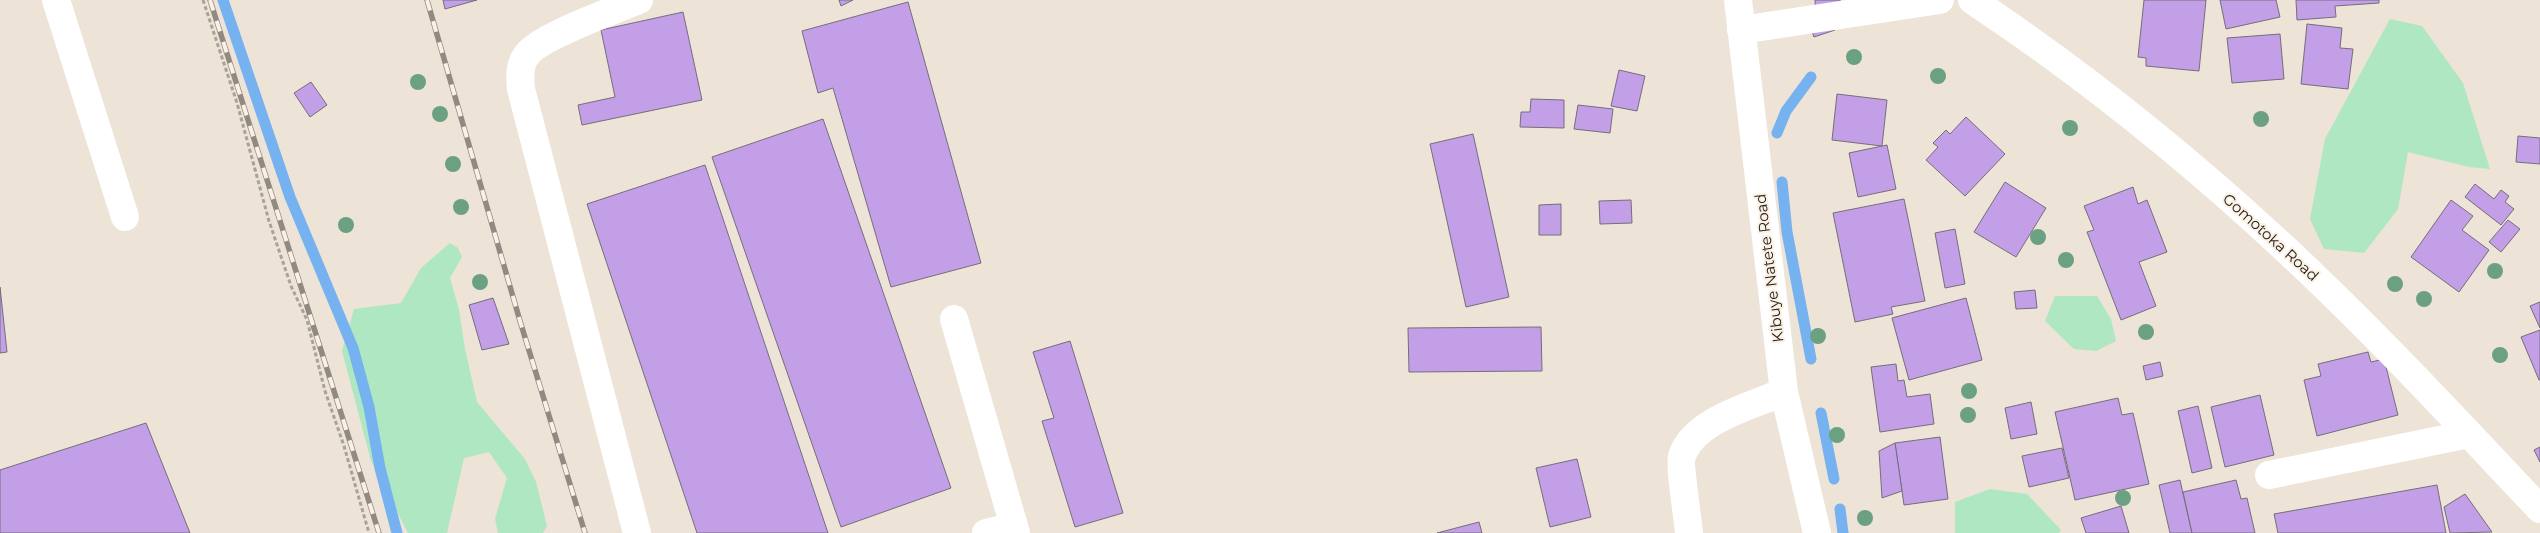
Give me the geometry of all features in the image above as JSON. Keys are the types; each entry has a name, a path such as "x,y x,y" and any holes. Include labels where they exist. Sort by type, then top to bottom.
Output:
{"street":[{"path":"56,0 126,217"},
{"path":"637,533 521,89 520,72 526,56 544,41 639,0"},
{"name":"Kibuye Natete Road","path":"1738,0 1784,392 1817,533"},
{"path":"1741,30 1940,0"},
{"name":"Gomotoka Road","path":"1972,0 2037,44 2225,195 2318,279 2540,509"},
{"path":"954,319 1015,529 986,533"},
{"path":"1689,533 1682,457 1691,440 1712,422 1784,392"},
{"path":"2269,475 2469,434"}],"path":[{"path":"203,0 237,103 269,221 291,286 307,320 325,391 344,446 369,533"}],"green space":[{"path":"2390,19 2422,26 2463,83 2490,169 2469,167 2408,152 2398,209 2364,253 2324,249 2310,219 2325,139"},
{"path":"450,243 458,248 462,257 450,278 459,310 465,349 477,402 525,459 536,482 547,526 543,533 498,533 495,519 507,478 489,452 464,458 447,533 408,533 371,461 342,351 354,309 401,303 421,268"},
{"path":"2055,296 2097,296 2111,319 2116,341 2096,351 2074,349 2045,321"},
{"path":"1990,489 2027,494 2061,530 2059,533 1955,533 1955,502"}],"building":[{"path":"443,0 477,0 445,9"},
{"path":"839,0 853,0 841,6"},
{"path":"1815,0 1840,0 1841,12 1816,15"},
{"path":"2144,0 2206,0 2199,71 2146,66 2146,58 2138,57"},
{"path":"2220,0 2276,0 2280,17 2226,29"},
{"path":"2296,0 2379,0 2379,3 2335,6 2336,17 2297,20"},
{"path":"908,2 981,263 891,287 833,88 818,93 802,31"},
{"path":"683,12 702,100 582,125 578,105 615,97 601,30"},
{"path":"1831,19 1835,30 1814,37 1810,26"},
{"path":"2307,24 2342,28 2340,48 2353,49 2348,89 2301,84"},
{"path":"2280,34 2284,79 2232,83 2227,38"},
{"path":"1619,70 1645,76 1637,111 1611,106"},
{"path":"311,82 327,105 310,117 294,93"},
{"path":"1837,94 1887,100 1882,146 1832,140"},
{"path":"1531,99 1564,100 1564,128 1520,127 1521,112 1530,112"},
{"path":"1578,105 1613,109 1610,133 1574,129"},
{"path":"1966,117 2005,154 1965,196 1926,160 1938,147 1933,143 1946,130 1950,134"},
{"path":"823,119 951,488 841,527 712,157"},
{"path":"1473,134 1509,297 1466,307 1430,144"},
{"path":"2518,136 2540,138 2540,164 2516,162"},
{"path":"1887,145 1896,189 1858,197 1849,153"},
{"path":"705,165 828,533 697,533 587,204"},
{"path":"2005,182 2046,208 2016,257 1974,232"},
{"path":"2475,184 2494,199 2501,190 2509,196 2505,202 2514,209 2501,225 2465,197"},
{"path":"2133,187 2138,204 2147,200 2167,252 2139,262 2156,306 2121,320 2087,232 2094,230 2084,206"},
{"path":"1904,199 1925,301 1891,307 1893,314 1855,322 1833,213"},
{"path":"1631,200 1632,223 1600,224 1599,201"},
{"path":"2451,200 2473,216 2462,230 2489,250 2459,292 2411,257"},
{"path":"1561,204 1561,235 1539,235 1539,205"},
{"path":"2508,220 2520,229 2501,252 2489,242"},
{"path":"1955,229 1965,284 1945,288 1935,233"},
{"path":"0,287 7,352 0,353"},
{"path":"2035,290 2037,308 2016,309 2014,292"},
{"path":"493,298 509,344 482,350 469,305"},
{"path":"1966,298 1982,360 1909,380 1892,318"},
{"path":"2540,302 2540,328 2530,306"},
{"path":"1541,327 1542,371 1409,372 1408,328"},
{"path":"2540,330 2540,380 2539,380 2521,337"},
{"path":"1070,341 1123,513 1075,527 1042,421 1054,418 1033,352"},
{"path":"2368,352 2371,362 2384,359 2398,415 2317,436 2304,380 2321,376 2318,364"},
{"path":"2160,362 2163,376 2146,380 2143,366"},
{"path":"1896,364 1898,381 1904,380 1907,397 1930,394 1934,424 1880,432 1871,367"},
{"path":"2260,395 2274,455 2225,467 2211,407"},
{"path":"2118,398 2122,415 2133,413 2149,484 2075,500 2055,412"},
{"path":"2031,402 2037,434 2011,439 2005,408"},
{"path":"2198,406 2212,468 2192,473 2178,411"},
{"path":"146,423 190,533 0,533 0,470"},
{"path":"1940,437 1948,499 1904,505 1895,443"},
{"path":"1895,443 1902,491 1882,498 1879,451"},
{"path":"2540,447 2540,462 2534,450"},
{"path":"2062,448 2069,478 2029,487 2022,456"},
{"path":"1577,459 1591,517 1550,527 1536,468"},
{"path":"2180,480 2192,533 2170,533 2159,485"},
{"path":"2236,480 2241,499 2247,498 2255,533 2192,533 2183,492"},
{"path":"2437,485 2446,533 2278,533 2274,514"},
{"path":"2465,494 2492,532 2450,533 2444,507"},
{"path":"2121,506 2129,533 2086,533 2081,518"},
{"path":"1479,522 1482,533 1437,533"}],"waterway":[{"path":"223,0 290,197 353,348 369,407 380,468 397,533"},
{"path":"1777,133 1786,111 1811,77"},
{"path":"1782,182 1787,232 1811,359"},
{"path":"1821,413 1834,479"},
{"path":"1840,509 1843,533"}],"railway":[{"path":"210,0 379,533"},
{"path":"427,0 520,321 585,533"}]}
